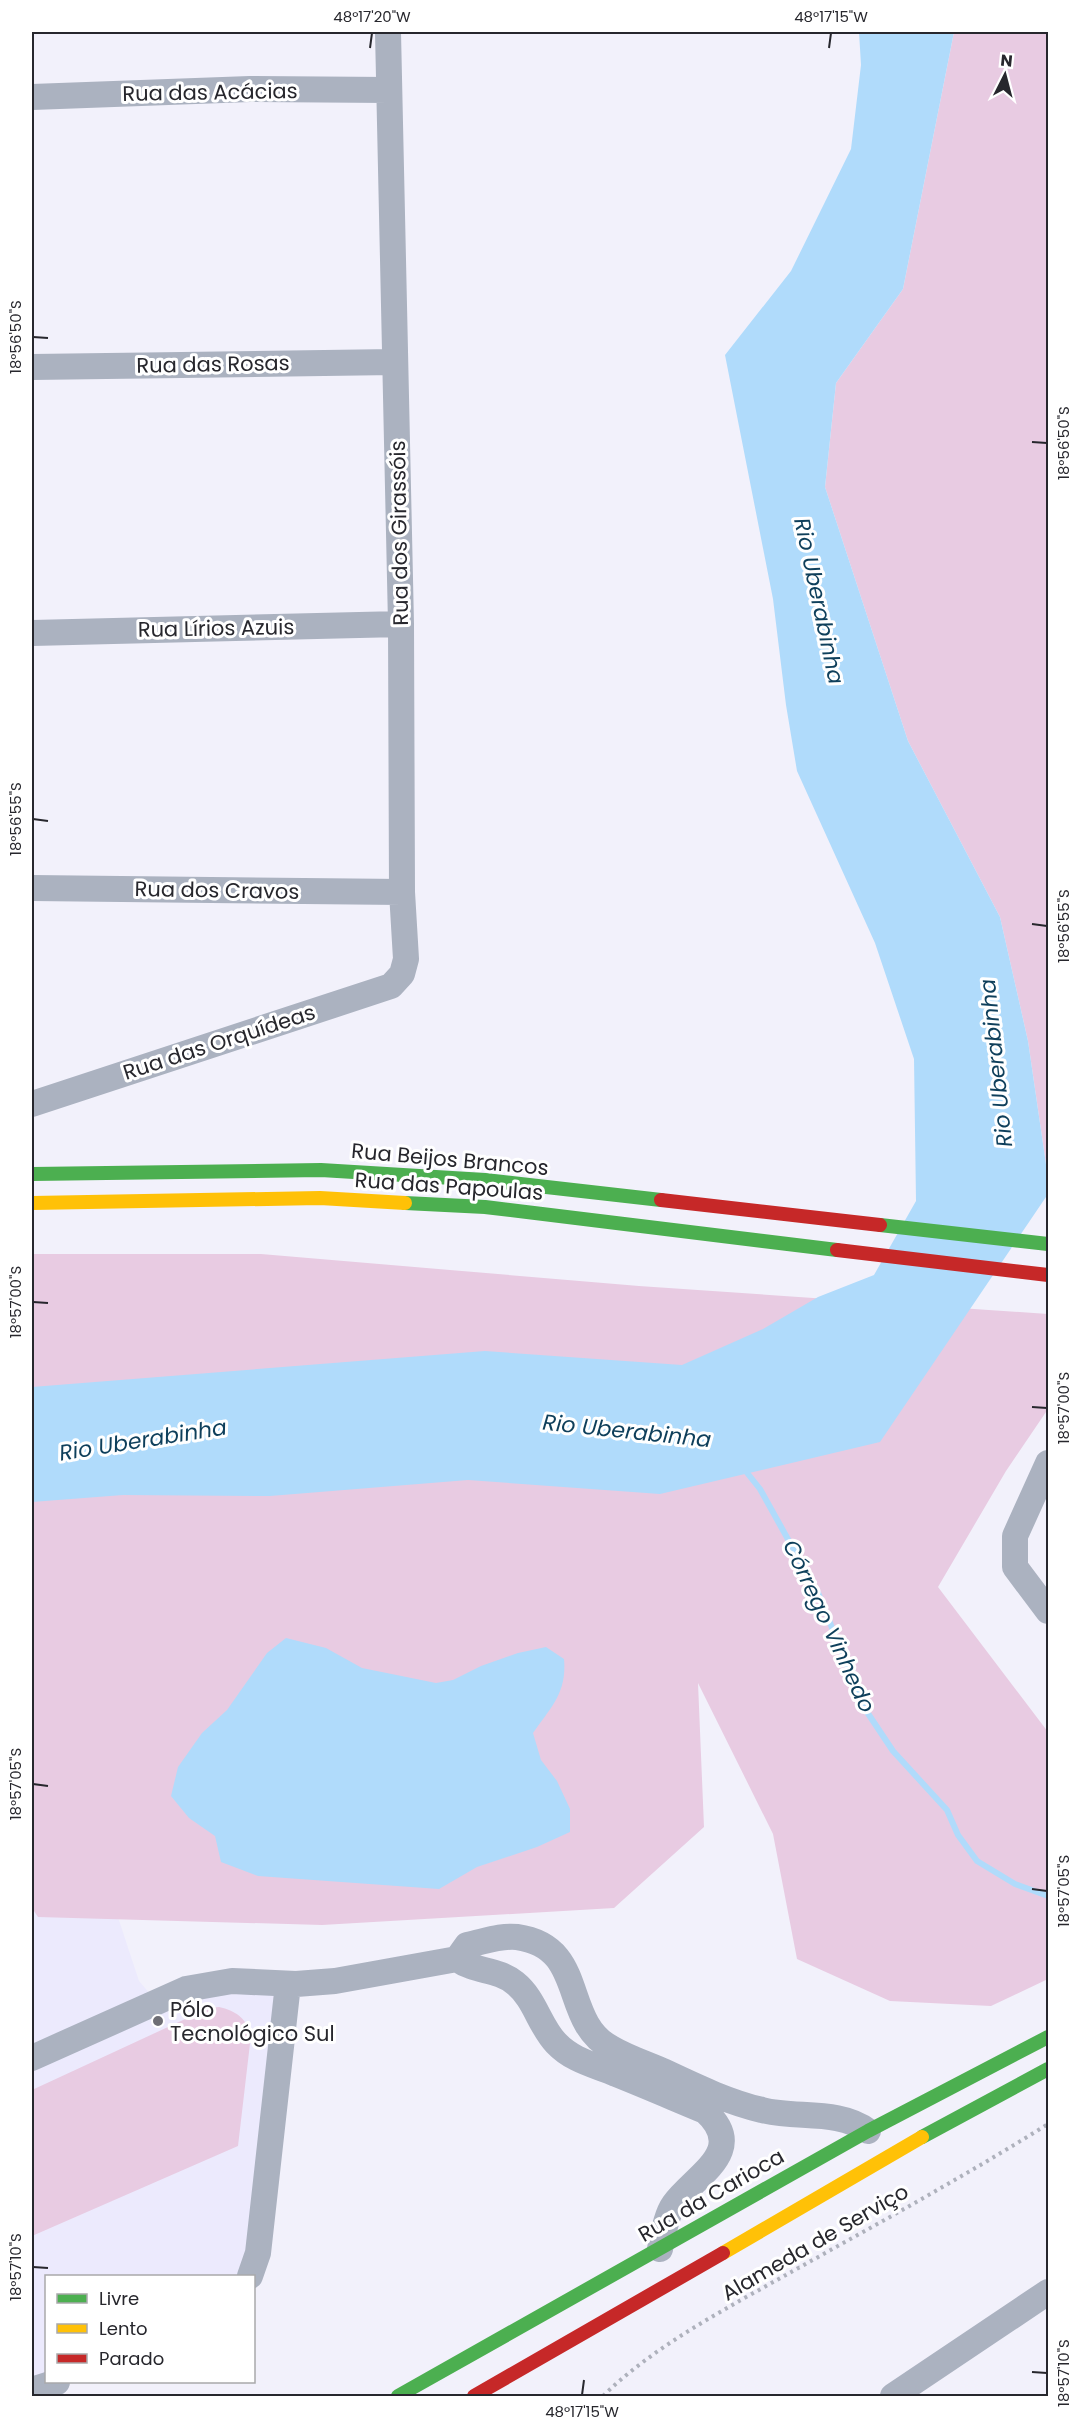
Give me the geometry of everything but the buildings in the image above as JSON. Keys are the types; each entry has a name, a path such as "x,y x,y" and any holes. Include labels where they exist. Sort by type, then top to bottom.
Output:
{"main road":[{"name":"Rua Beijos Brancos","path":"32,1174 344,1171 485,1180 1048,1244"},
{"name":"Rua das Papoulas","path":"32,1203 320,1198 473,1206 1048,1275"},
{"name":"Rua da Carioca","path":"398,2397 868,2131 1048,2037"},
{"path":"474,2397 942,2127 1048,2069"}],"street":[{"name":"Rua dos Girassóis","path":"388,32 401,624 402,892 406,959 402,974"},
{"name":"Rua das Acácias","path":"32,97 250,89 389,90"},
{"name":"Rua das Rosas","path":"32,367 394,362"},
{"name":"Rua Lírios Azuis","path":"32,633 401,624"},
{"name":"Rua dos Cravos","path":"32,888 402,892"},
{"name":"Rua das Orquídeas","path":"32,1104 391,986 402,974"},
{"path":"1048,1463 1015,1536 1015,1567 1048,1611"},
{"path":"32,2058 186,1989 232,1981 288,1984 335,1981 457,1959 467,1945 516,1937 542,1945 553,1952 567,1971 578,2008 600,2040 705,2111 716,2124 721,2140 717,2159 712,2167 672,2205 660,2249"},
{"path":"457,1959 471,1969 496,1972 517,1984 533,2003 546,2031 567,2053 591,2066 787,2115 828,2117 857,2123 868,2131"},
{"path":"251,2275 258,2253 288,1984"},
{"path":"893,2397 1048,2292"},
{"path":"32,2390 54,2383"}],"path":[{"name":"Alameda de Serviço","path":"603,2397 649,2359 703,2323 977,2168 1048,2124"}],"shaded area":[{"path":"954,32 1048,32 1048,1178 1028,1041 1000,917 908,741 825,487 836,383 903,289"},
{"path":"32,1254 261,1254 639,1286 1048,1314 1048,1409 1006,1471 938,1587 1048,1732 1048,1979 991,2006 890,2001 797,1959 773,1834 698,1683 704,1827 614,1908 322,1925 38,1917 32,1908"},
{"name":"Pólo Tecnológico Sul","path":"32,1656 139,1981 157,2002 275,1983 250,2275 45,2275 45,2383 32,2390"},
{"path":"219,2007 240,2016 251,2035 238,2146 32,2236 32,2090 209,2008"}],"water":[{"name":"Rio Uberabinha","path":"859,32 954,32 903,289 836,383 825,487 908,741 1000,917 1028,1041 1048,1178 1048,1194 880,1442 660,1494 468,1480 270,1496 123,1495 32,1502 32,1387 485,1351 682,1365 763,1329 818,1297 874,1275 916,1201 914,1059 875,943 797,771 773,599 725,355 791,271 851,149 861,65"},
{"path":"286,1638 326,1648 362,1668 436,1683 453,1680 481,1666 518,1653 546,1647 564,1659 563,1681 560,1690 552,1707 533,1733 541,1760 557,1781 570,1809 570,1832 537,1847 477,1867 439,1889 258,1876 221,1862 215,1836 189,1818 171,1796 178,1767 202,1733 227,1710 267,1653"}],"waterway":[{"name":"Córrego Vinhedo","path":"744,1469 760,1489 819,1595 863,1706 893,1751 947,1810 958,1835 977,1861 1015,1884 1048,1896"}],"traffic: fast":[{"path":"32,1174 321,1170 485,1180 661,1200"},
{"path":"405,1203 485,1207 837,1250"},
{"path":"880,1225 1048,1244"},
{"path":"398,2396 868,2131 1048,2037"},
{"path":"922,2137 1048,2069"}],"traffic: slow":[{"path":"32,1203 320,1198 405,1203"},
{"path":"723,2253 922,2137"}],"traffic: jam":[{"path":"661,1200 880,1225"},
{"path":"837,1250 1048,1275"},
{"path":"474,2396 723,2253"}],"place":[{"name":"Pólo Tecnológico Sul","path":"158,2021"}]}
